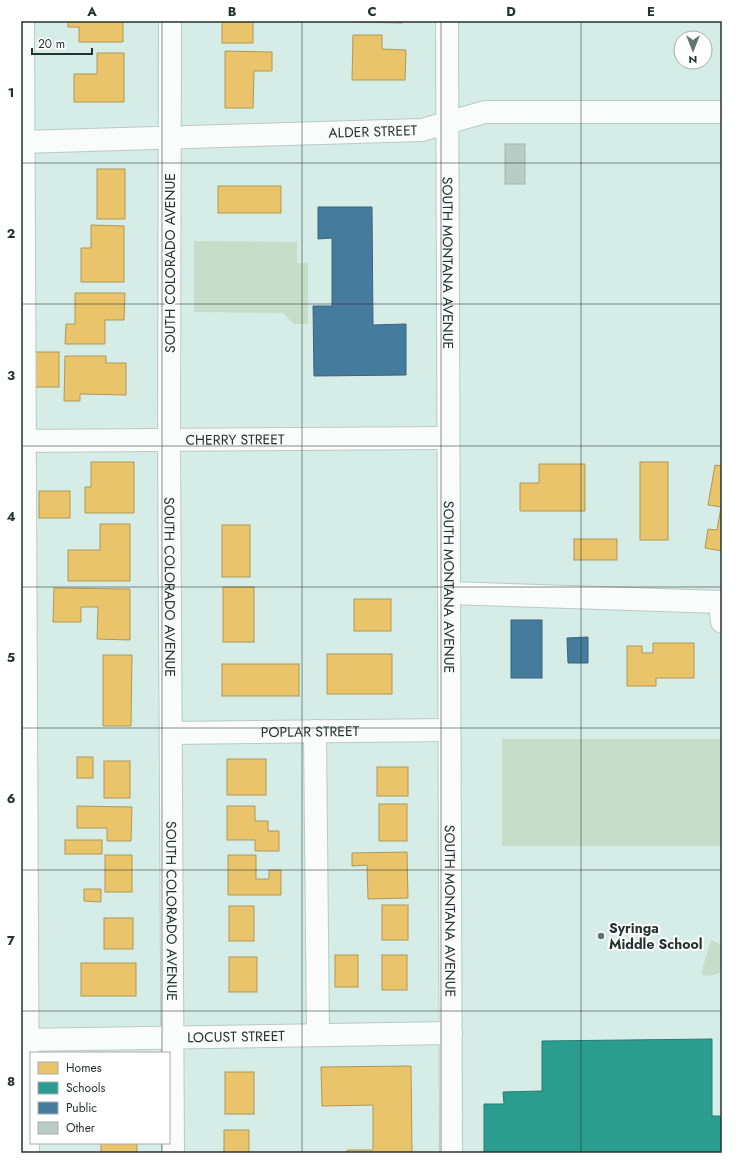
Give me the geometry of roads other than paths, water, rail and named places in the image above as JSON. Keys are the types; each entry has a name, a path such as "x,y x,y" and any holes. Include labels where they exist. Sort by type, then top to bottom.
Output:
{"street":[{"path":"23,21 24,1040 29,1123 28,1153"},
{"name":"SOUTH COLORADO AVENUE","path":"170,21 169,440 173,1038 171,1126 173,1153"},
{"name":"SOUTH MONTANA AVENUE","path":"447,21 451,1153"},
{"name":"ALDER STREET","path":"22,142 170,136 422,130 485,112 722,112"},
{"name":"CHERRY STREET","path":"23,441 448,438"},
{"path":"449,593 721,609"},
{"name":"POPLAR STREET","path":"171,733 450,730"},
{"path":"315,731 318,1035"},
{"name":"LOCUST STREET","path":"24,1040 451,1033"}],"place":[{"name":"Syringa Middle School","path":"601,936"}]}
